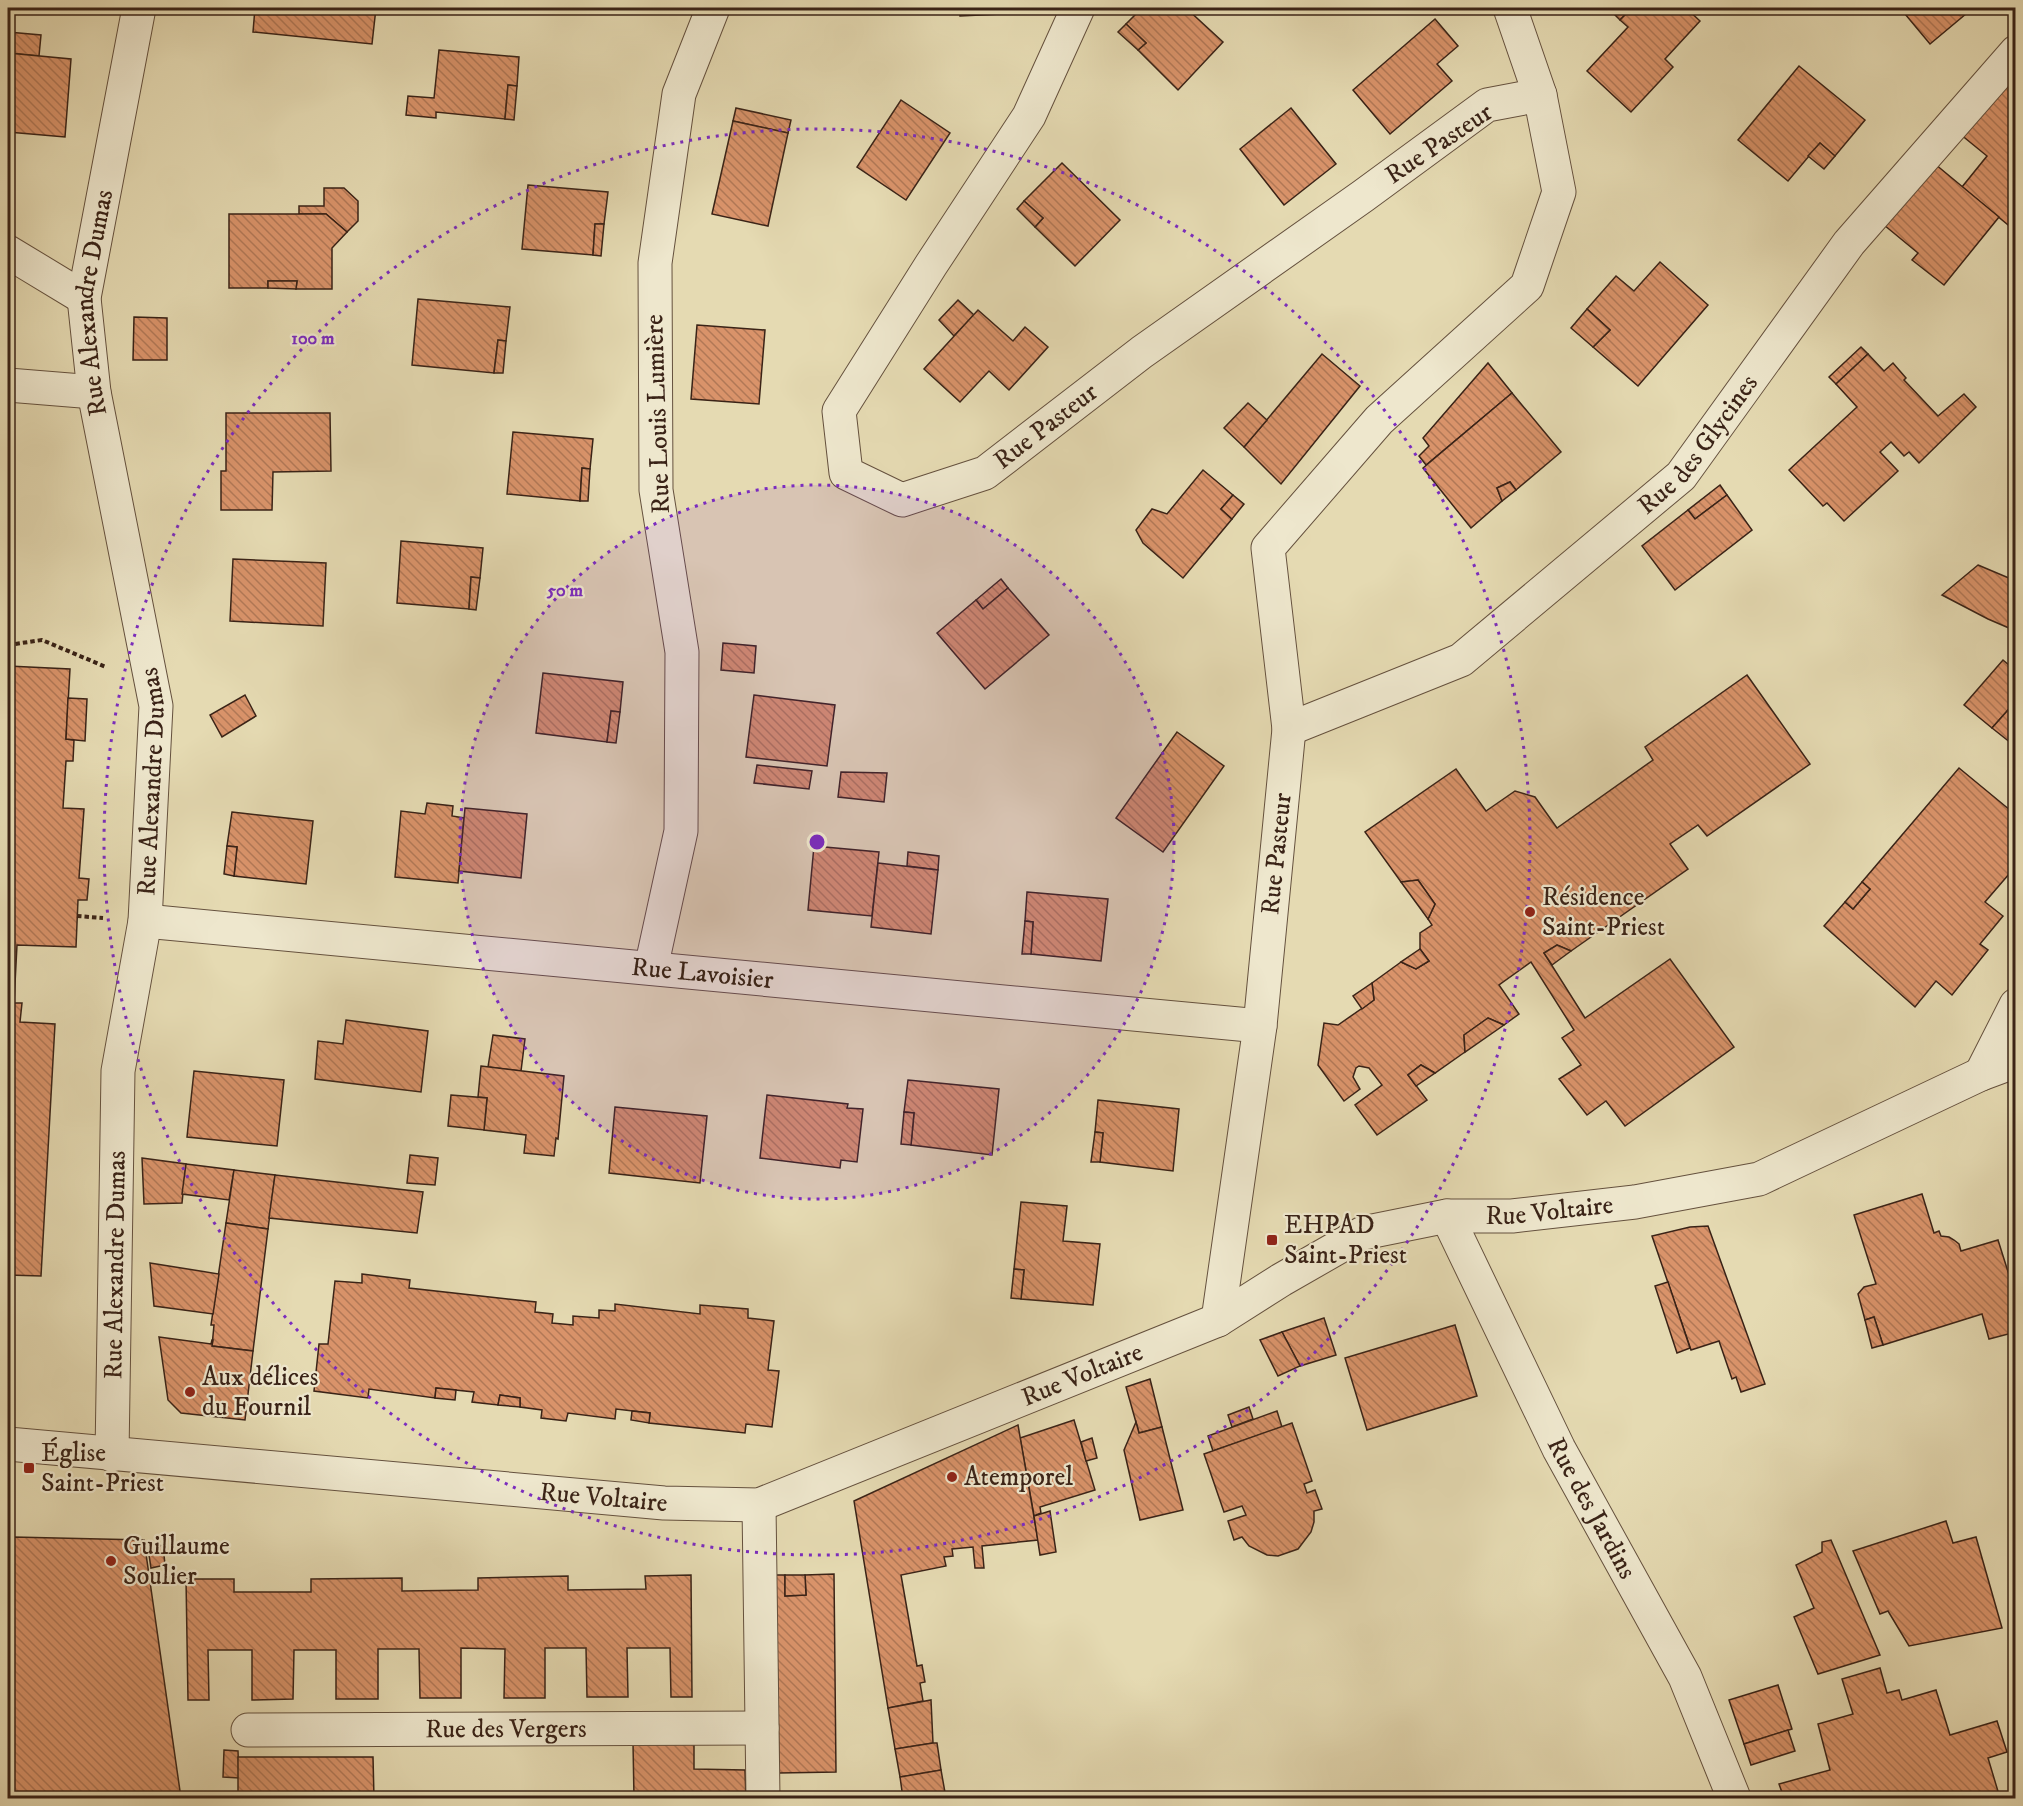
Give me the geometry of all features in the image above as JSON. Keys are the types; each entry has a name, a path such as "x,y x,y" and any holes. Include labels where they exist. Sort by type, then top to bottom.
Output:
{"street":[{"name":"Rue Alexandre Dumas","path":"112,1455 118,1071 145,921 156,706 94,392 84,298 139,8"},
{"name":"Rue Louis Lumière","path":"651,968 681,831 682,652 656,490 655,263 679,94 713,8"},
{"name":"Rue Pasteur","path":"1078,8 1029,116 839,411 846,473 902,500 985,473 1142,352 1363,196 1487,105 1540,95 1559,192 1527,286 1379,420 1268,548 1289,729 1260,1026 1218,1320"},
{"path":"1510,8 1540,95"},
{"name":"Rue des Glycines","path":"1289,729 1461,660 1681,476 1849,243 2016,52"},
{"path":"8,252 84,298"},
{"path":"8,385 94,392"},
{"name":"Rue Lavoisier","path":"145,921 1260,1026"},
{"path":"1981,1074 2016,1005"},
{"name":"Rue Voltaire","path":"8,1444 664,1503 759,1505 1218,1320 1281,1280 1363,1233 1447,1216 1512,1216 1635,1202 1759,1179 1981,1074 2016,1060"},
{"name":"Rue des Jardins","path":"1447,1216 1559,1449 1685,1677 1734,1798"},
{"path":"759,1505 763,1798"},
{"name":"Rue des Vergers","path":"248,1730 762,1728"}],"path":[{"path":"8,645 42,640 123,675 150,677"}],"building":[{"path":"255,8 376,8 372,44 253,32"},
{"path":"599,8 657,8 656,13"},
{"path":"960,8 1024,8 1024,13 960,16"},
{"path":"1142,8 1186,8 1223,42 1178,90 1138,50 1146,43 1126,24"},
{"path":"1608,8 1632,8 1620,20"},
{"path":"1632,8 1686,8 1700,21 1665,59 1673,67 1631,112 1587,71 1628,27 1620,20"},
{"path":"1900,8 1973,8 1930,44"},
{"path":"1435,19 1458,46 1437,64 1452,81 1390,134 1353,90"},
{"path":"1126,24 1146,43 1138,50 1118,32"},
{"path":"8,32 41,35 39,56 8,53"},
{"path":"439,50 519,57 517,86 508,85 505,119 436,112 436,118 406,115 408,96 434,98"},
{"path":"8,53 71,59 65,137 8,132"},
{"path":"1799,66 1865,120 1835,156 1820,143 1788,181 1738,140"},
{"path":"2016,74 2016,226 2013,229 1962,187 1987,156 1960,134"},
{"path":"508,85 517,86 514,120 505,119"},
{"path":"901,100 950,133 906,200 857,167"},
{"path":"736,108 791,120 788,133 733,121"},
{"path":"1291,108 1336,164 1284,205 1240,149"},
{"path":"733,121 788,133 768,226 712,214"},
{"path":"1820,143 1835,156 1824,169 1808,156"},
{"path":"1062,163 1120,220 1075,266 1035,227 1043,218 1024,201"},
{"path":"1935,164 1999,217 1944,285 1912,260 1918,253 1884,225"},
{"path":"528,185 608,192 604,224 595,224 593,255 522,249"},
{"path":"324,188 344,188 358,201 358,221 347,232 326,214 299,214 299,206 324,206"},
{"path":"1024,201 1043,218 1035,227 1017,209"},
{"path":"229,214 326,214 347,232 332,248 332,289 296,289 297,281 268,281 268,288 229,288"},
{"path":"595,224 604,224 601,256 593,255"},
{"path":"1660,262 1708,305 1638,386 1593,347 1610,330 1587,309 1616,276 1634,291"},
{"path":"268,281 297,281 296,289 268,288"},
{"path":"418,299 510,307 506,341 498,340 494,373 412,365"},
{"path":"958,300 974,315 954,336 939,320"},
{"path":"1587,309 1610,330 1593,347 1571,328"},
{"path":"978,310 1013,341 1025,327 1048,347 1009,390 989,371 960,402 924,369"},
{"path":"134,317 167,318 167,360 133,360"},
{"path":"697,325 765,330 759,404 691,399"},
{"path":"498,340 506,341 503,373 494,373"},
{"path":"1861,347 1868,354 1836,384 1829,377"},
{"path":"1322,354 1360,386 1281,484 1244,447"},
{"path":"1868,354 1884,371 1893,363 1906,378 1904,380 1938,416 1964,394 1976,407 1919,463 1909,452 1904,456 1891,442 1880,452 1898,471 1844,521 1827,503 1823,506 1789,470 1857,407 1836,384"},
{"path":"1488,363 1512,393 1426,465 1419,456 1429,446 1423,438"},
{"path":"1512,393 1561,452 1516,490 1510,482 1497,488 1502,501 1471,528 1423,468"},
{"path":"1248,403 1267,420 1244,447 1224,428"},
{"path":"226,413 330,413 331,471 273,472 272,510 221,510 221,471 226,471"},
{"path":"513,432 593,439 590,469 582,468 580,501 507,494"},
{"path":"582,468 590,469 588,501 580,501"},
{"path":"1203,470 1233,495 1221,509 1232,519 1183,578 1143,543 1136,530 1152,509 1167,514"},
{"path":"1510,482 1516,490 1502,501 1497,488"},
{"path":"1720,485 1727,495 1695,519 1688,510"},
{"path":"1233,495 1244,504 1232,519 1221,509"},
{"path":"1727,495 1752,530 1675,590 1642,546 1688,510 1695,519"},
{"path":"401,541 483,548 480,578 471,577 469,609 397,603"},
{"path":"233,559 326,563 323,626 230,621"},
{"path":"1978,565 2016,581 2016,631 1942,595"},
{"path":"471,577 480,578 476,610 469,609"},
{"path":"1001,579 1008,588 983,609 976,600"},
{"path":"1008,588 1049,635 985,689 937,633 976,600 983,609"},
{"path":"723,643 756,646 754,673 721,670"},
{"path":"2003,660 2016,671 2016,701 1992,728 1964,705"},
{"path":"8,666 70,669 66,739 74,740 73,761 66,761 63,808 84,809 79,878 89,879 87,900 78,900 76,947 17,945 14,1003 22,1003 20,1022 55,1024 41,1276 8,1275"},
{"path":"543,673 623,682 620,712 611,711 607,742 536,733"},
{"name":"Résidence Saint-Priest","path":"1747,675 1810,764 1707,836 1698,825 1670,844 1688,869 1571,951 1557,945 1544,953 1585,1018 1670,959 1734,1047 1625,1126 1606,1101 1587,1115 1559,1079 1581,1065 1562,1038 1574,1030 1531,962 1499,985 1519,1014 1504,1025 1488,1018 1464,1035 1465,1052 1435,1073 1421,1065 1408,1075 1427,1100 1377,1135 1355,1105 1382,1085 1369,1068 1359,1066 1353,1077 1360,1089 1344,1101 1318,1065 1324,1023 1338,1025 1374,1000 1372,983 1401,962 1416,969 1429,961 1420,949 1420,933 1432,925 1428,919 1435,904 1418,880 1401,882 1365,832 1456,769 1486,811 1515,791 1535,797 1557,828 1653,760 1645,747"},
{"path":"245,695 256,716 222,737 210,715"},
{"path":"754,695 835,705 827,766 746,757"},
{"path":"68,698 87,699 85,741 66,739"},
{"path":"2016,701 2016,747 1992,728"},
{"path":"611,711 620,712 616,743 607,742"},
{"path":"1177,732 1224,766 1163,852 1116,818"},
{"path":"757,765 812,771 809,789 754,783"},
{"path":"1959,768 2016,815 2016,847 2012,852 2016,855 2016,866 1985,902 2003,916 1980,944 1988,950 1952,995 1936,981 1915,1007 1824,926 1845,902 1853,909 1870,889 1862,882"},
{"path":"841,772 887,773 884,802 838,797"},
{"path":"427,803 453,806 452,816 464,818 458,883 395,877 401,811 425,814"},
{"path":"465,808 527,814 521,878 459,871"},
{"path":"232,812 313,821 306,884 234,876 237,847 227,846"},
{"path":"227,846 237,847 234,876 224,874"},
{"path":"814,846 879,852 872,916 808,910"},
{"path":"908,852 939,856 938,870 907,866"},
{"path":"878,863 938,870 931,934 871,927"},
{"path":"1418,880 1435,904 1428,919 1401,882"},
{"path":"1862,882 1870,889 1853,909 1845,902"},
{"path":"1027,892 1108,899 1101,961 1031,954 1033,922 1025,921"},
{"path":"1025,921 1033,922 1031,954 1022,954"},
{"path":"1557,945 1571,951 1552,965 1544,953"},
{"path":"1420,949 1429,961 1416,969 1401,962"},
{"path":"1372,983 1374,1000 1362,1009 1353,996"},
{"path":"1488,1018 1504,1025 1465,1052 1464,1035"},
{"path":"346,1020 428,1031 421,1092 315,1079 318,1041 343,1044"},
{"path":"493,1035 525,1039 521,1071 488,1067"},
{"path":"1421,1065 1435,1073 1416,1086 1408,1075"},
{"path":"481,1066 564,1076 558,1139 556,1138 554,1156 524,1153 526,1135 484,1130 487,1098 478,1097"},
{"path":"194,1071 284,1080 277,1146 187,1137"},
{"path":"908,1080 999,1089 992,1155 911,1145 914,1113 904,1112"},
{"path":"451,1095 487,1098 484,1130 448,1126"},
{"path":"767,1095 848,1104 847,1108 863,1109 857,1162 841,1160 840,1168 760,1158"},
{"path":"1098,1100 1179,1109 1173,1171 1100,1162 1103,1133 1095,1132"},
{"path":"615,1107 707,1116 700,1183 609,1173"},
{"path":"904,1112 914,1113 911,1145 901,1144"},
{"path":"1095,1132 1103,1133 1100,1162 1091,1162"},
{"path":"410,1155 438,1158 435,1185 407,1183"},
{"path":"142,1158 186,1164 182,1203 144,1204"},
{"path":"186,1164 234,1170 229,1200 182,1194"},
{"path":"234,1170 275,1175 268,1229 226,1223"},
{"path":"275,1175 423,1192 417,1233 269,1218"},
{"path":"1922,1194 1934,1233 1939,1231 1941,1236 1954,1240 1959,1244 1961,1251 1998,1240 2016,1297 2016,1332 1989,1339 1982,1314 1883,1345 1874,1317 1865,1320 1858,1294 1864,1287 1876,1284 1854,1215"},
{"path":"1021,1202 1067,1206 1063,1241 1100,1244 1093,1305 1021,1299 1024,1270 1014,1269"},
{"path":"226,1223 268,1229 253,1351 212,1346 214,1325 211,1325"},
{"path":"1708,1226 1765,1384 1741,1392 1736,1377 1732,1379 1719,1341 1691,1350 1652,1236 1690,1227"},
{"path":"150,1263 219,1274 213,1314 154,1306"},
{"path":"1014,1269 1024,1270 1021,1299 1011,1298"},
{"path":"362,1274 410,1280 409,1288 536,1302 535,1312 553,1314 552,1323 573,1325 573,1316 599,1318 599,1310 615,1311 615,1304 700,1314 700,1305 748,1309 748,1318 774,1321 768,1370 779,1371 772,1427 746,1424 745,1433 649,1423 650,1413 616,1409 615,1419 568,1413 566,1421 541,1418 542,1410 520,1407 520,1398 500,1395 498,1405 472,1402 474,1392 436,1388 435,1398 369,1389 368,1398 314,1391 319,1344 328,1344 335,1281 362,1283"},
{"path":"1668,1282 1690,1348 1677,1353 1655,1286"},
{"path":"1874,1317 1883,1345 1872,1348 1865,1320"},
{"path":"1324,1318 1336,1355 1300,1366 1282,1332"},
{"path":"1455,1325 1477,1396 1367,1430 1345,1358"},
{"path":"1282,1332 1300,1366 1278,1376 1260,1340"},
{"path":"159,1337 211,1344 213,1340 212,1346 253,1351 245,1420 181,1413 168,1400"},
{"path":"1150,1379 1162,1427 1139,1433 1126,1387"},
{"path":"436,1388 456,1390 455,1400 435,1398"},
{"path":"500,1395 520,1398 520,1407 498,1405"},
{"path":"1249,1407 1253,1419 1232,1427 1228,1415"},
{"path":"632,1411 650,1413 649,1423 631,1420"},
{"path":"1277,1411 1282,1427 1213,1451 1208,1436"},
{"path":"1074,1420 1095,1490 1040,1507 1041,1513 1034,1516 1020,1438"},
{"path":"1136,1422 1139,1433 1162,1427 1183,1510 1140,1520 1124,1450"},
{"path":"1292,1423 1312,1481 1304,1484 1307,1493 1315,1490 1322,1509 1314,1511 1311,1532 1298,1549 1278,1556 1267,1555 1249,1546 1242,1537 1234,1540 1228,1521 1246,1515 1242,1506 1224,1512 1204,1454"},
{"path":"1018,1425 1038,1540 982,1546 984,1568 975,1568 973,1547 952,1549 953,1556 944,1557 946,1566 901,1575 917,1666 922,1665 925,1682 920,1683 923,1701 888,1708 854,1501"},
{"path":"1092,1438 1097,1458 1086,1461 1081,1442"},
{"path":"1050,1511 1056,1552 1040,1555 1034,1516"},
{"path":"1946,1521 1953,1543 1976,1537 2002,1628 1909,1646 1888,1611 1880,1614 1853,1551"},
{"path":"13,1537 144,1540 181,1798 8,1798 8,1542"},
{"path":"1831,1540 1880,1655 1818,1674 1794,1617 1814,1608 1796,1565 1822,1552 1822,1542"},
{"path":"163,1545 165,1565 151,1568 148,1548"},
{"path":"834,1574 836,1772 779,1773 776,1575 785,1575 785,1596 806,1595 805,1575"},
{"path":"691,1575 692,1697 671,1697 670,1648 627,1648 628,1697 587,1697 586,1648 545,1648 545,1698 504,1698 505,1649 461,1648 461,1698 420,1698 419,1649 378,1649 378,1699 336,1699 336,1650 294,1650 293,1699 252,1700 252,1650 208,1650 209,1700 188,1700 186,1579 234,1579 234,1592 311,1592 311,1579 402,1578 402,1591 478,1590 478,1578 568,1576 568,1590 646,1589 645,1576"},
{"path":"785,1575 805,1575 806,1595 785,1596"},
{"path":"1880,1668 1887,1693 1899,1690 1902,1700 1936,1690 1950,1735 1997,1721 2007,1752 1988,1758 2000,1798 1784,1798 1779,1784 1830,1770 1818,1724 1853,1714 1842,1679"},
{"path":"1778,1685 1792,1729 1744,1744 1729,1700"},
{"path":"931,1700 933,1743 895,1749 888,1708"},
{"path":"1788,1730 1795,1751 1751,1765 1744,1744"},
{"path":"694,1742 694,1769 745,1770 746,1798 634,1798 633,1743"},
{"path":"937,1743 941,1770 900,1777 895,1749"},
{"path":"224,1750 238,1751 239,1778 223,1777"},
{"path":"238,1757 373,1757 374,1798 238,1798"},
{"path":"941,1770 946,1798 903,1798 900,1777"}],"place":[{"name":"Résidence Saint-Priest","path":"1530,912"},
{"name":"EHPAD Saint-Priest","path":"1272,1240"},
{"name":"Aux délices du Fournil","path":"190,1392"},
{"name":"Église Saint-Priest","path":"29,1468"},
{"name":"Atemporel","path":"952,1477"},
{"name":"Guillaume Soulier","path":"111,1561"}]}
